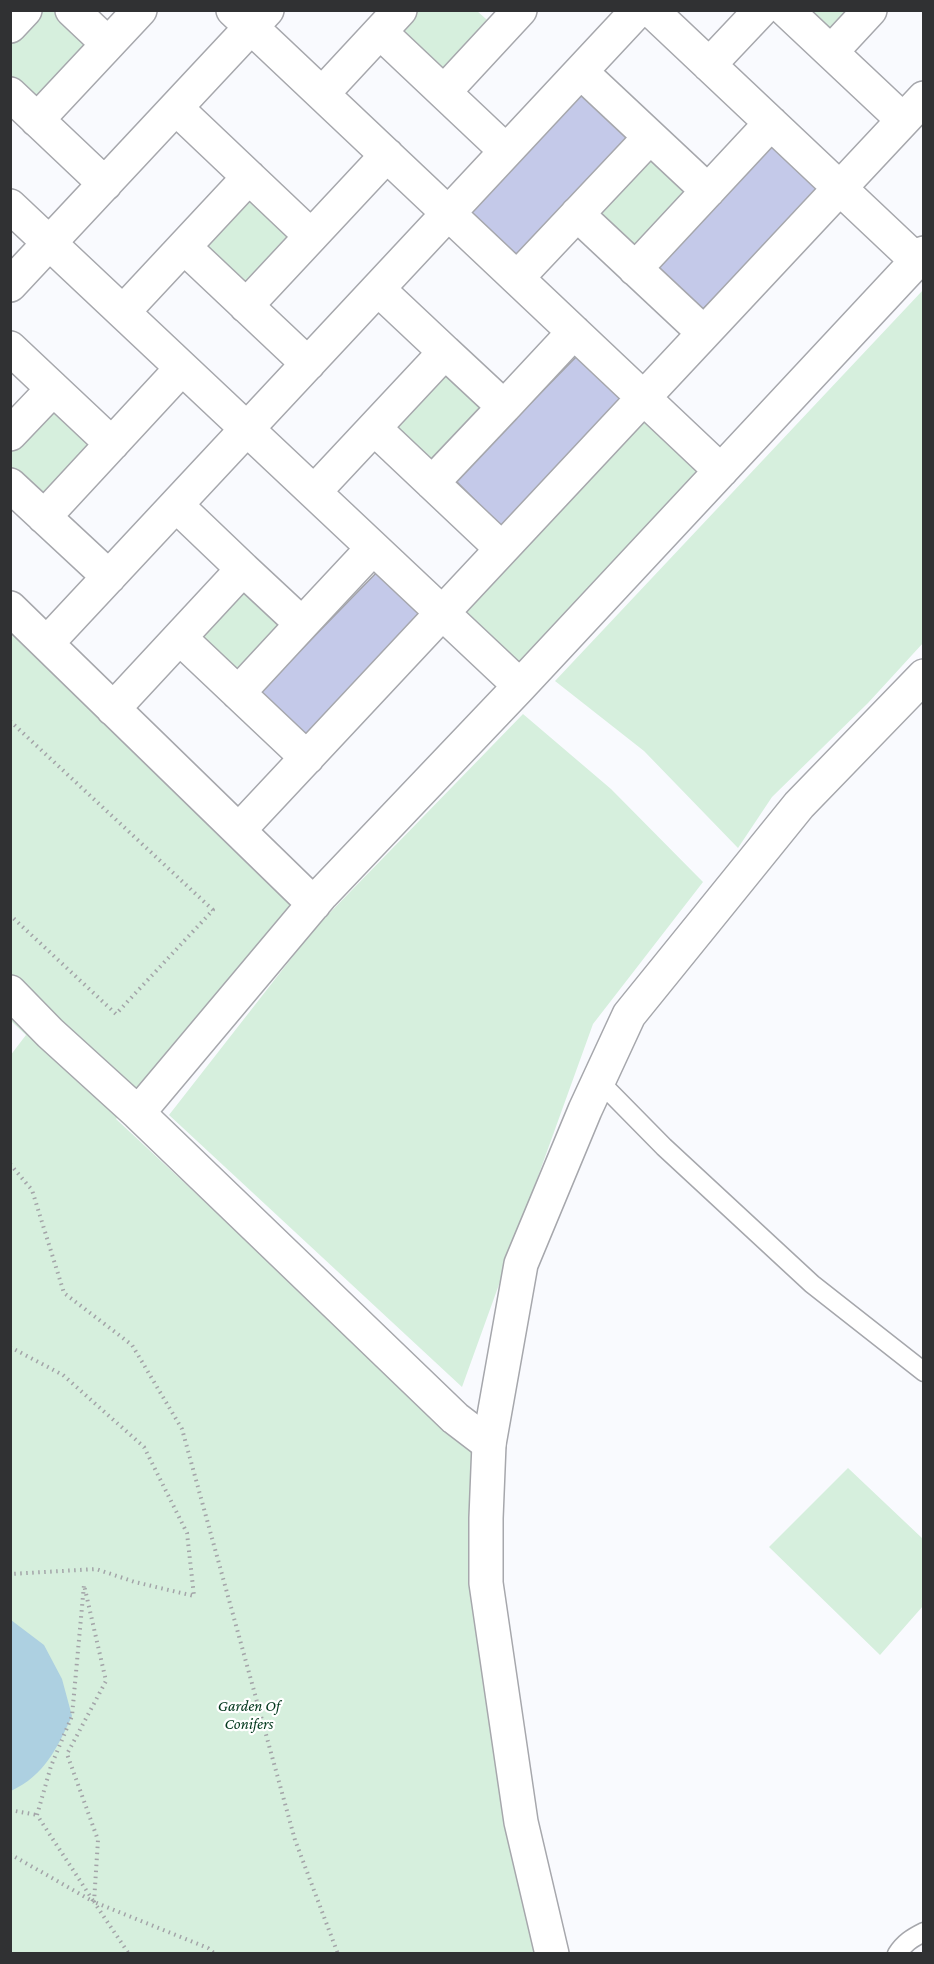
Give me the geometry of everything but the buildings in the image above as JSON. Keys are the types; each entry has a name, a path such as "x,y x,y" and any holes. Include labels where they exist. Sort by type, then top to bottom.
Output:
{"street":[{"path":"10,26 25,10"},
{"path":"72,10 108,44"},
{"path":"37,120 140,10"},
{"path":"47,643 638,10"},
{"path":"138,1113 314,904 920,257 840,188 651,10"},
{"path":"709,65 760,10"},
{"path":"239,830 913,109 831,52 786,10"},
{"path":"831,52 870,10"},
{"path":"444,92 506,15"},
{"path":"10,285 176,108 250,16 322,94 721,471"},
{"path":"322,94 390,21 444,92 507,151"},
{"path":"581,72 708,191"},
{"path":"10,94 105,184"},
{"path":"176,108 311,236"},
{"path":"635,269 771,123"},
{"path":"517,278 650,137"},
{"path":"246,306 387,155"},
{"path":"123,312 249,177"},
{"path":"10,206 520,686"},
{"path":"577,214 704,333"},
{"path":"184,247 308,364"},
{"path":"378,289 504,407"},
{"path":"432,483 574,332"},
{"path":"10,348 112,444"},
{"path":"314,492 445,352"},
{"path":"44,516 182,368"},
{"path":"10,434 53,389"},
{"path":"374,428 502,549"},
{"path":"10,485 109,577"},
{"path":"176,506 302,624"},
{"path":"238,693 373,548"},
{"path":"113,709 243,569"},
{"path":"10,608 314,904"},
{"path":"180,638 307,758"},
{"path":"552,1953 522,1822 486,1583 489,1444 521,1264 629,1016 799,805 924,676"},
{"path":"10,992 50,1033 138,1113 455,1418 489,1444"}],"lane":[{"path":"599,1081 664,1147 812,1284 924,1372"},
{"path":"897,1953 912,1938 924,1932"}],"path":[{"path":"10,721 213,910 116,1014 10,915"},
{"path":"10,1164 32,1190 64,1293 132,1345 182,1430 295,1840 338,1953"},
{"path":"10,1347 63,1375 144,1447 187,1533 194,1596 135,1582 96,1569 10,1574"},
{"path":"37,1815 51,1766 72,1716 84,1585 106,1681 67,1754 98,1840 94,1902"},
{"path":"10,1810 37,1815 129,1953"},
{"path":"10,1854 94,1902 208,1948 215,1953"}],"green space":[{"path":"415,10 477,11 494,26 442,79 395,31"},
{"path":"39,11 60,11 96,45 38,106 11,81 10,41"},
{"path":"804,11 853,11 829,35"},
{"path":"652,149 694,193 636,253 592,212"},
{"path":"252,192 297,237 246,289 200,247"},
{"path":"923,290 923,643 868,703 772,797 738,848 644,751 555,681"},
{"path":"448,365 489,408 431,467 390,430"},
{"path":"643,398 721,471 520,686 442,613"},
{"path":"54,401 98,446 44,501 11,468 10,449"},
{"path":"246,582 288,625 239,677 193,638"},
{"name":"Garden Of Conifers","path":"10,627 311,910 116,1119 483,1461 549,1953 11,1953 10,1056 26,1035 10,1020"},
{"path":"523,714 611,789 703,882 593,1024 462,1387 169,1115 315,928"},
{"path":"848,1468 923,1539 923,1606 880,1655 769,1547"}],"water":[{"path":"11,1620 44,1645 62,1679 72,1716 49,1760 33,1777 11,1791"}]}
